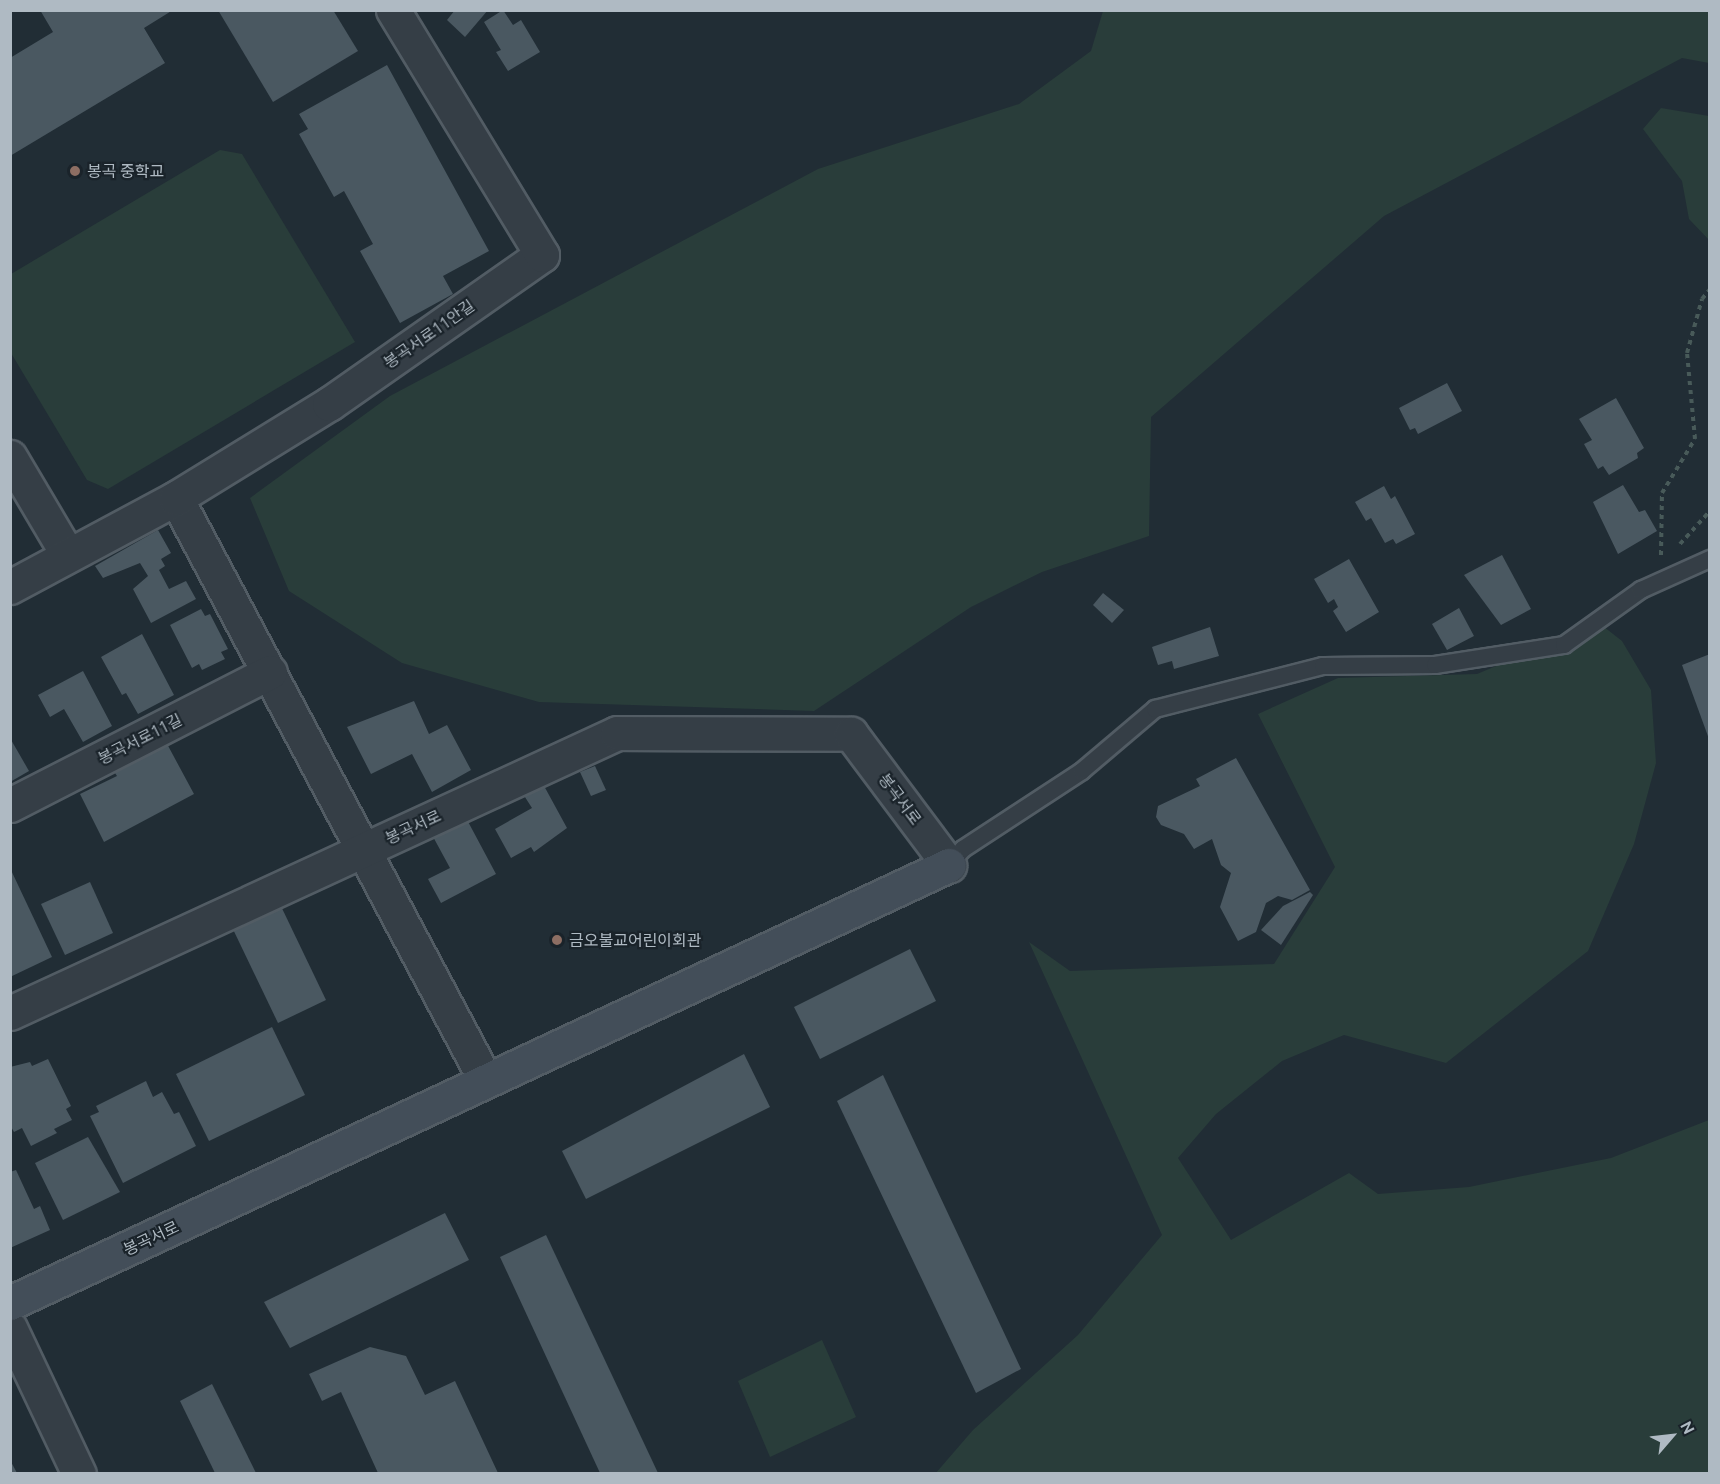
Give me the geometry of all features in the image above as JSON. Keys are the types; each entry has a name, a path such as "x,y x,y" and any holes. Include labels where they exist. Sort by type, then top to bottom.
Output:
{"street":[{"name":"봉곡서로11안길","path":"10,587 176,498 329,404 542,255 393,10"},
{"path":"10,457 68,555"},
{"name":"봉곡서로","path":"176,498 486,1081"},
{"name":"봉곡서로11길","path":"10,805 270,672"},
{"name":"봉곡서로","path":"10,1013 617,733 851,734 949,865 10,1303"},
{"path":"10,1328 79,1473"}],"lane":[{"path":"949,865 963,849 1082,771 1155,709 1323,666 1435,665 1564,645 1641,590 1710,558"}],"path":[{"path":"1668,557 1661,565 1662,493 1695,439 1687,353 1702,299 1710,290"},
{"path":"1675,550 1710,511"}],"green space":[{"path":"1103,11 1709,11 1709,63 1682,58 1384,216 1151,417 1149,536 1042,572 971,607 814,711 539,702 402,663 289,591 250,498 390,396 818,169 1019,104 1091,51"},
{"path":"1661,108 1709,116 1709,240 1689,219 1682,181 1643,129"},
{"path":"220,150 242,154 355,342 108,489 87,480 11,353 11,274"},
{"path":"1599,623 1622,641 1651,690 1656,763 1634,844 1588,951 1446,1063 1344,1035 1282,1061 1216,1114 1178,1158 1231,1240 1349,1173 1378,1194 1469,1187 1611,1158 1709,1120 1709,1473 935,1474 973,1430 1078,1335 1162,1235 1029,942 1070,971 1274,964 1335,867 1258,714 1338,678 1477,674"},
{"path":"822,1340 856,1417 770,1457 738,1381"}],"building":[{"path":"40,10 173,10 144,28 165,63 10,156 10,58 53,32"},
{"path":"218,10 333,10 358,51 273,102"},
{"path":"455,10 488,10 465,37 447,20"},
{"path":"503,10 513,25 521,20 540,52 508,71 496,52 501,50 484,22"},
{"path":"387,65 489,251 443,276 453,294 400,323 360,251 373,244 344,191 334,197 299,134 308,129 299,114"},
{"path":"1447,383 1462,411 1418,434 1415,428 1410,430 1399,408"},
{"path":"1616,398 1644,448 1637,453 1638,458 1609,475 1603,466 1598,469 1584,444 1592,440 1579,419"},
{"path":"1623,485 1639,512 1645,510 1657,531 1618,554 1593,502"},
{"path":"1384,486 1391,499 1395,496 1415,534 1396,544 1393,539 1385,543 1371,518 1366,521 1355,502"},
{"path":"158,530 171,553 161,559 165,566 159,570 169,589 186,581 196,599 151,623 133,589 148,576 140,563 103,578 95,566"},
{"path":"1502,555 1531,609 1501,625 1464,575"},
{"path":"1349,559 1379,612 1346,632 1333,611 1338,607 1334,599 1328,603 1314,579"},
{"path":"1103,593 1124,610 1112,623 1093,605"},
{"path":"1459,608 1474,636 1447,650 1432,624"},
{"path":"201,609 205,616 210,614 228,649 221,652 225,659 202,670 199,664 192,668 170,625"},
{"path":"1210,627 1219,656 1174,669 1172,661 1158,665 1152,647"},
{"path":"142,634 174,695 138,714 126,693 122,695 101,657"},
{"path":"1710,654 1710,739 1709,739 1682,665"},
{"path":"83,671 112,726 83,742 64,709 50,717 38,695"},
{"path":"414,701 429,734 447,725 471,770 432,792 412,754 371,774 347,727"},
{"path":"10,738 29,771 10,782"},
{"path":"166,742 194,794 104,842 80,794 117,776 113,770"},
{"path":"1236,758 1310,890 1292,900 1278,896 1266,903 1256,932 1238,941 1220,907 1231,873 1221,865 1212,839 1194,849 1184,834 1161,825 1156,817 1158,806 1200,786 1196,779"},
{"path":"595,766 606,790 591,796 580,772"},
{"path":"543,784 567,828 534,852 531,847 511,858 495,829 532,808 523,794"},
{"path":"465,816 496,874 441,903 428,879 450,868 431,833"},
{"path":"10,868 52,957 10,977"},
{"path":"90,882 113,933 65,955 41,904"},
{"path":"1310,892 1313,895 1281,945 1261,930 1283,906"},
{"path":"278,900 326,1000 278,1023 230,923"},
{"path":"910,949 936,1001 820,1059 794,1007"},
{"path":"272,1027 305,1095 209,1141 176,1074"},
{"path":"744,1054 770,1107 586,1199 562,1151"},
{"path":"48,1059 71,1106 66,1109 72,1120 54,1129 57,1133 31,1146 22,1128 14,1132 10,1125 10,1067 30,1062 32,1066"},
{"path":"883,1075 1021,1369 976,1393 837,1101"},
{"path":"146,1081 153,1097 162,1092 174,1114 179,1112 196,1146 123,1183 90,1116 99,1112 96,1106"},
{"path":"88,1137 120,1192 63,1220 35,1163"},
{"path":"16,1170 34,1209 40,1206 50,1230 10,1248 10,1172"},
{"path":"445,1213 469,1260 290,1348 264,1302"},
{"path":"546,1235 658,1473 600,1473 500,1257"},
{"path":"370,1347 406,1356 425,1395 455,1381 498,1473 378,1473 341,1392 322,1401 309,1374"},
{"path":"212,1384 256,1473 215,1473 180,1401"},
{"path":"10,1460 17,1473 10,1473"}],"place":[{"name":"봉곡 중학교","path":"75,171"},
{"name":"금오불교어린이회관","path":"557,940"}]}
